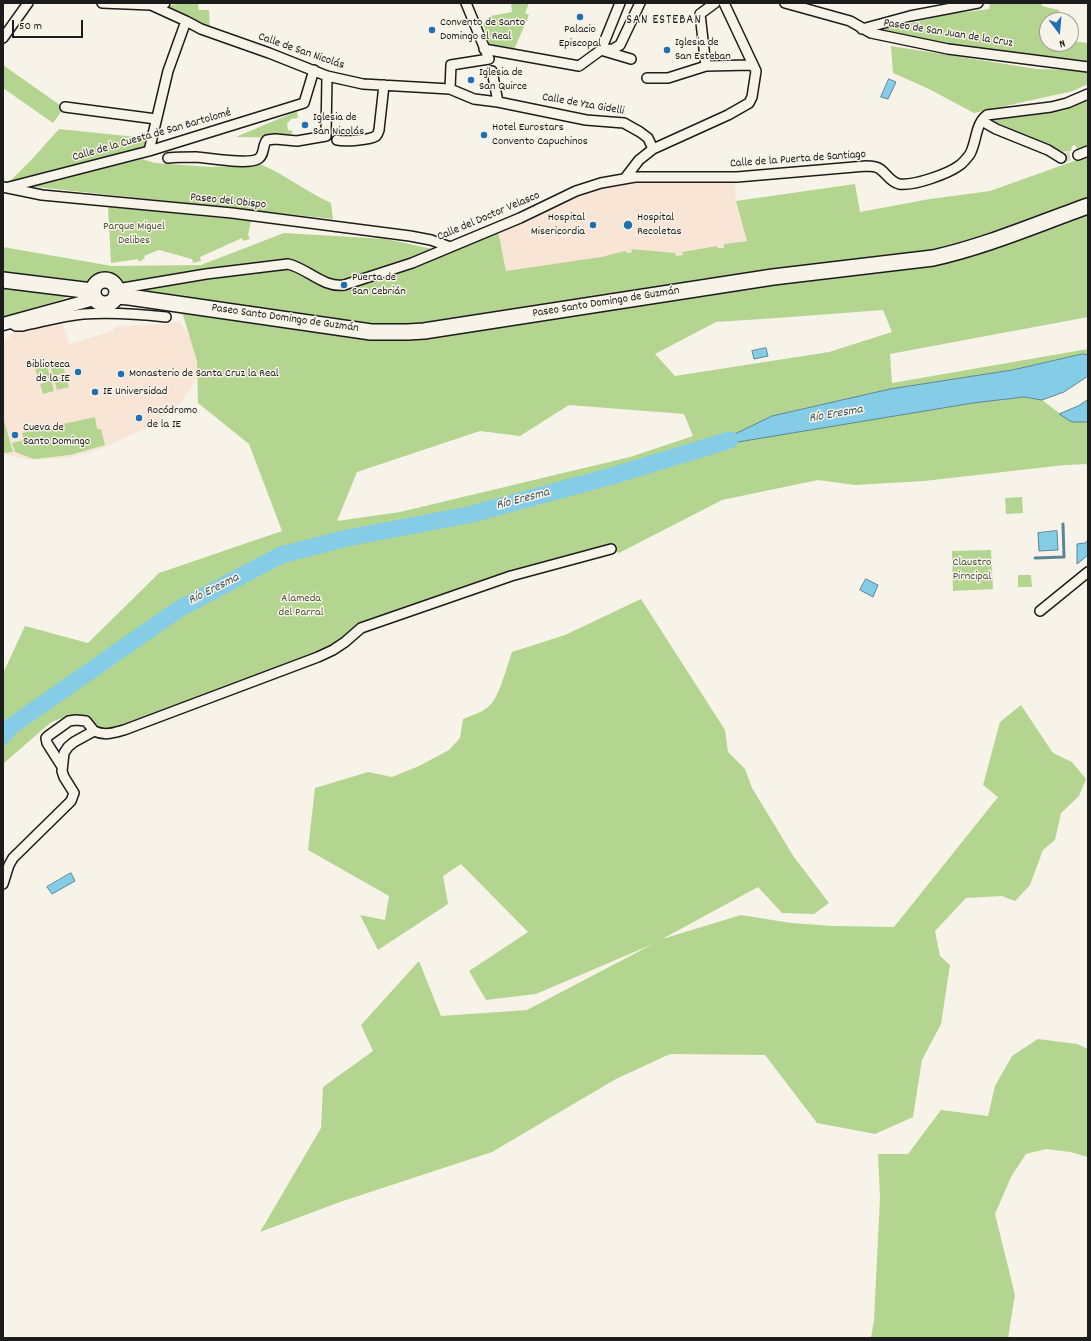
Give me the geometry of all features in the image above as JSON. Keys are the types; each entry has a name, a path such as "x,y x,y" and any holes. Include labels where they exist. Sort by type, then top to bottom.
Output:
{"main road":[{"name":"Paseo Santo Domingo de Guzmán","path":"117,292 130,297 371,332 408,332 513,318 773,277 933,258 988,243 1088,206"},
{"path":"3,280 93,295 100,303 105,304 110,303 117,292 115,284 111,281 104,280 96,283 93,295"}],"street":[{"path":"3,38 28,3"},
{"path":"102,3 151,5 166,3"},
{"path":"450,90 451,65 489,59 466,3"},
{"path":"484,49 579,66 601,50 620,3"},
{"path":"601,50 614,49 620,45 640,3"},
{"path":"706,66 700,14 715,3"},
{"path":"626,177 639,160 653,150 728,116 749,103 752,97 756,74 724,3"},
{"name":"Paseo de San Juan de la Cruz","path":"785,3 850,21 871,34 948,49 1088,67"},
{"path":"862,29 910,16 978,3"},
{"name":"Calle de San Nicolás","path":"151,5 200,29 327,76 363,84 450,90"},
{"path":"149,151 168,71 186,21"},
{"path":"601,50 631,59"},
{"path":"647,78 668,78 706,66 752,65"},
{"name":"Calle de la Cuesta de San Bartolomé","path":"5,188 149,151 304,103 314,70"},
{"path":"492,71 498,102"},
{"path":"327,76 330,138"},
{"path":"168,158 196,157 240,161 257,160 262,156 264,143 267,140 275,139 296,141 330,138 351,141 372,138 378,134 379,130 384,85"},
{"name":"Calle de Yza Gidelli","path":"450,90 468,98 498,102 586,120 624,124 648,138 653,150"},
{"path":"1061,158 1048,150 996,129 982,121 987,115 1052,107 1067,103 1088,94"},
{"path":"65,107 156,119"},
{"name":"Calle de la Puerta de Santiago","path":"626,177 737,177 866,166 880,169 889,179 895,182 900,184 910,184 929,180 959,166 966,160 971,152 978,128 982,121"},
{"path":"1078,155 1088,151"},
{"name":"Calle del Doctor Velasco","path":"117,292 206,274 288,264 296,266 328,284 341,286 412,263 520,218 576,191 592,185 626,177"},
{"name":"Paseo del Obispo","path":"5,188 42,195 232,213 410,236 431,240 450,247"},
{"path":"6,323 93,295"},
{"path":"6,323 22,326 92,314 132,314 166,317"},
{"path":"62,765 47,743 46,738 72,720 86,721 94,731 101,734 107,735 124,730 318,657 345,642 361,628 511,576 611,549"},
{"path":"1040,611 1088,572"},
{"path":"3,884 9,865 13,858 73,798 74,793 64,777 62,765 64,753 68,747 94,731"}],"shaded area":[{"name":"Hospital Recoletas","path":"636,181 735,183 736,201 747,241 724,244 724,248 717,248 716,246 682,252 683,255 675,256 631,250 632,252 628,253 625,251 601,257 506,271 498,231 592,191"},
{"name":"IE Universidad","path":"62,320 69,344 113,331 114,328 119,326 166,324 179,321 204,356 196,380 180,404 152,425 106,447 70,458 32,460 9,456 3,453 3,340 11,337 10,334 28,329 28,331"}],"green space":[{"path":"184,3 198,3 199,10 209,10 210,31 164,6"},
{"path":"511,3 529,3 525,13 529,15 514,50 489,44 483,23 492,21 491,16 512,12"},
{"path":"990,3 1042,3 1042,6 1059,10 1059,12 1039,12 1039,52 1079,52 1079,42 1088,43 1088,65 940,45 880,30 950,14 989,9"},
{"path":"891,46 1037,69 1088,70 1088,84 1073,91 974,113 929,89 893,73"},
{"path":"3,65 64,108 53,123 3,88"},
{"path":"1088,99 1088,144 1077,152 1076,146 1074,145 1072,146 1071,151 1060,152 995,122 994,120 996,117 1064,110"},
{"path":"297,111 298,118 291,119 287,124 288,130 293,131 291,134 293,138 236,137"},
{"path":"59,129 146,138 147,144 141,149 10,181"},
{"name":"Alameda del Parral","path":"1088,156 1088,317 890,354 892,383 1088,349 1088,355 1083,354 1011,370 890,389 772,416 710,446 973,403 1024,397 1042,400 1072,422 1088,422 1088,464 1065,465 924,481 855,485 818,480 722,500 619,553 611,549 361,628 345,642 107,735 73,717 58,720 50,723 3,764 3,673 25,626 88,643 159,573 282,531 249,444 198,403 197,361 183,315 123,284 88,288 60,300 3,317 3,247 112,266 201,265 284,233 386,239 442,251 498,231 506,271 601,257 625,251 628,253 632,252 631,249 675,253 676,256 683,255 682,252 717,246 717,248 724,248 724,244 747,241 736,201 855,184 860,212 930,199 990,191","holes":["883,310 892,332 829,352 675,376 655,354 716,322","569,405 684,414 693,436 630,457 400,512 337,521 357,472 480,431 520,436"]},
{"path":"142,159 155,163 211,167 262,165 331,203 333,219 27,186"},
{"name":"Parque Miguel Delibes","path":"108,207 251,221 248,235 250,239 243,241 242,238 200,257 201,261 193,263 192,259 159,250 144,256 145,258 139,262 138,259 111,263"},
{"path":"62,361 65,373 53,376 50,365"},
{"path":"47,366 50,377 39,380 35,369"},
{"path":"66,376 69,387 57,390 54,379"},
{"path":"51,380 54,391 43,394 40,384"},
{"path":"95,417 97,429 101,429 105,445 70,455 34,459 15,452 12,443 24,440 22,433"},
{"path":"4,421 13,452 3,453"},
{"path":"1022,497 1023,513 1006,514 1005,498"},
{"name":"Claustro Pirncipal","path":"991,550 993,589 953,591 952,551"},
{"path":"1018,575 1031,575 1032,587 1018,587"},
{"path":"641,599 725,730 728,752 745,769 752,788 794,857 829,903 814,914 782,913 758,887 662,939 741,915 791,923 833,926 894,927 998,797 983,785 1000,722 1021,705 1053,753 1072,762 1086,779 1079,796 1061,813 1055,840 1043,850 1030,885 1015,901 1002,896 966,898 935,931 940,956 950,965 941,1024 922,1060 913,1117 875,1134 817,1123 765,1055 670,1054 616,1079 492,1152 340,1202 260,1232 321,1128 323,1087 373,1051 361,1025 419,961 441,1016 527,1010 653,944 536,994 486,1000 469,971 528,932 461,864 443,876 448,904 378,950 360,915 385,920 389,896 308,850 315,788 368,772 392,777 419,766 449,750 460,738 463,719 478,713 491,704 500,687 512,652 565,635"},
{"path":"1038,1039 1077,1044 1088,1049 1088,1157 1070,1152 1046,1149 1026,1154 1011,1177 995,1214 1015,1295 1008,1338 871,1338 874,1320 880,1198 878,1154 908,1154 941,1110 988,1116 995,1086 1012,1056"}],"water":[{"path":"889,79 896,82 888,99 881,97"},
{"path":"766,348 768,356 754,359 752,351"},
{"path":"1083,354 1088,355 1088,376 1064,392 1042,400 1024,397 973,403 708,447 772,416 890,389 1012,370"},
{"path":"1088,400 1088,422 1072,422 1059,414 1078,406"},
{"path":"1057,531 1058,550 1039,551 1038,533"},
{"path":"1088,540 1088,555 1077,564 1077,544 1085,543"},
{"path":"866,579 878,585 873,597 860,590"},
{"path":"71,873 75,881 52,894 47,887"}],"waterway":[{"name":"Río Eresma","path":"3,736 10,727 179,609 281,555 347,538 468,515 612,476 730,440"},
{"path":"1035,558 1064,557 1063,524"}],"tunnel":[{"path":"1061,158 1078,155"}],"place":[{"name":"Palacio Episcopal","path":"580,17"},
{"name":"Convento de Santo Domingo el Real","path":"432,30"},
{"name":"Iglesia de San Esteban","path":"667,50"},
{"name":"Iglesia de San Quirce","path":"471,80"},
{"name":"Iglesia de San Nicolás","path":"305,125"},
{"name":"Hotel Eurostars Convento Capuchinos","path":"484,135"},
{"name":"Hospital Misericordia","path":"593,225"},
{"name":"Hospital Recoletas","path":"628,225"},
{"name":"Puerta de San Cebrián","path":"344,285"},
{"name":"Biblioteca de la IE","path":"78,372"},
{"name":"Monasterio de Santa Cruz la Real","path":"121,374"},
{"name":"IE Universidad","path":"95,392"},
{"name":"Rocódromo de la IE","path":"139,418"},
{"name":"Cueva de Santo Domingo","path":"15,435"}],"district":[{"name":"SAN ESTEBAN","path":"664,21"}]}
